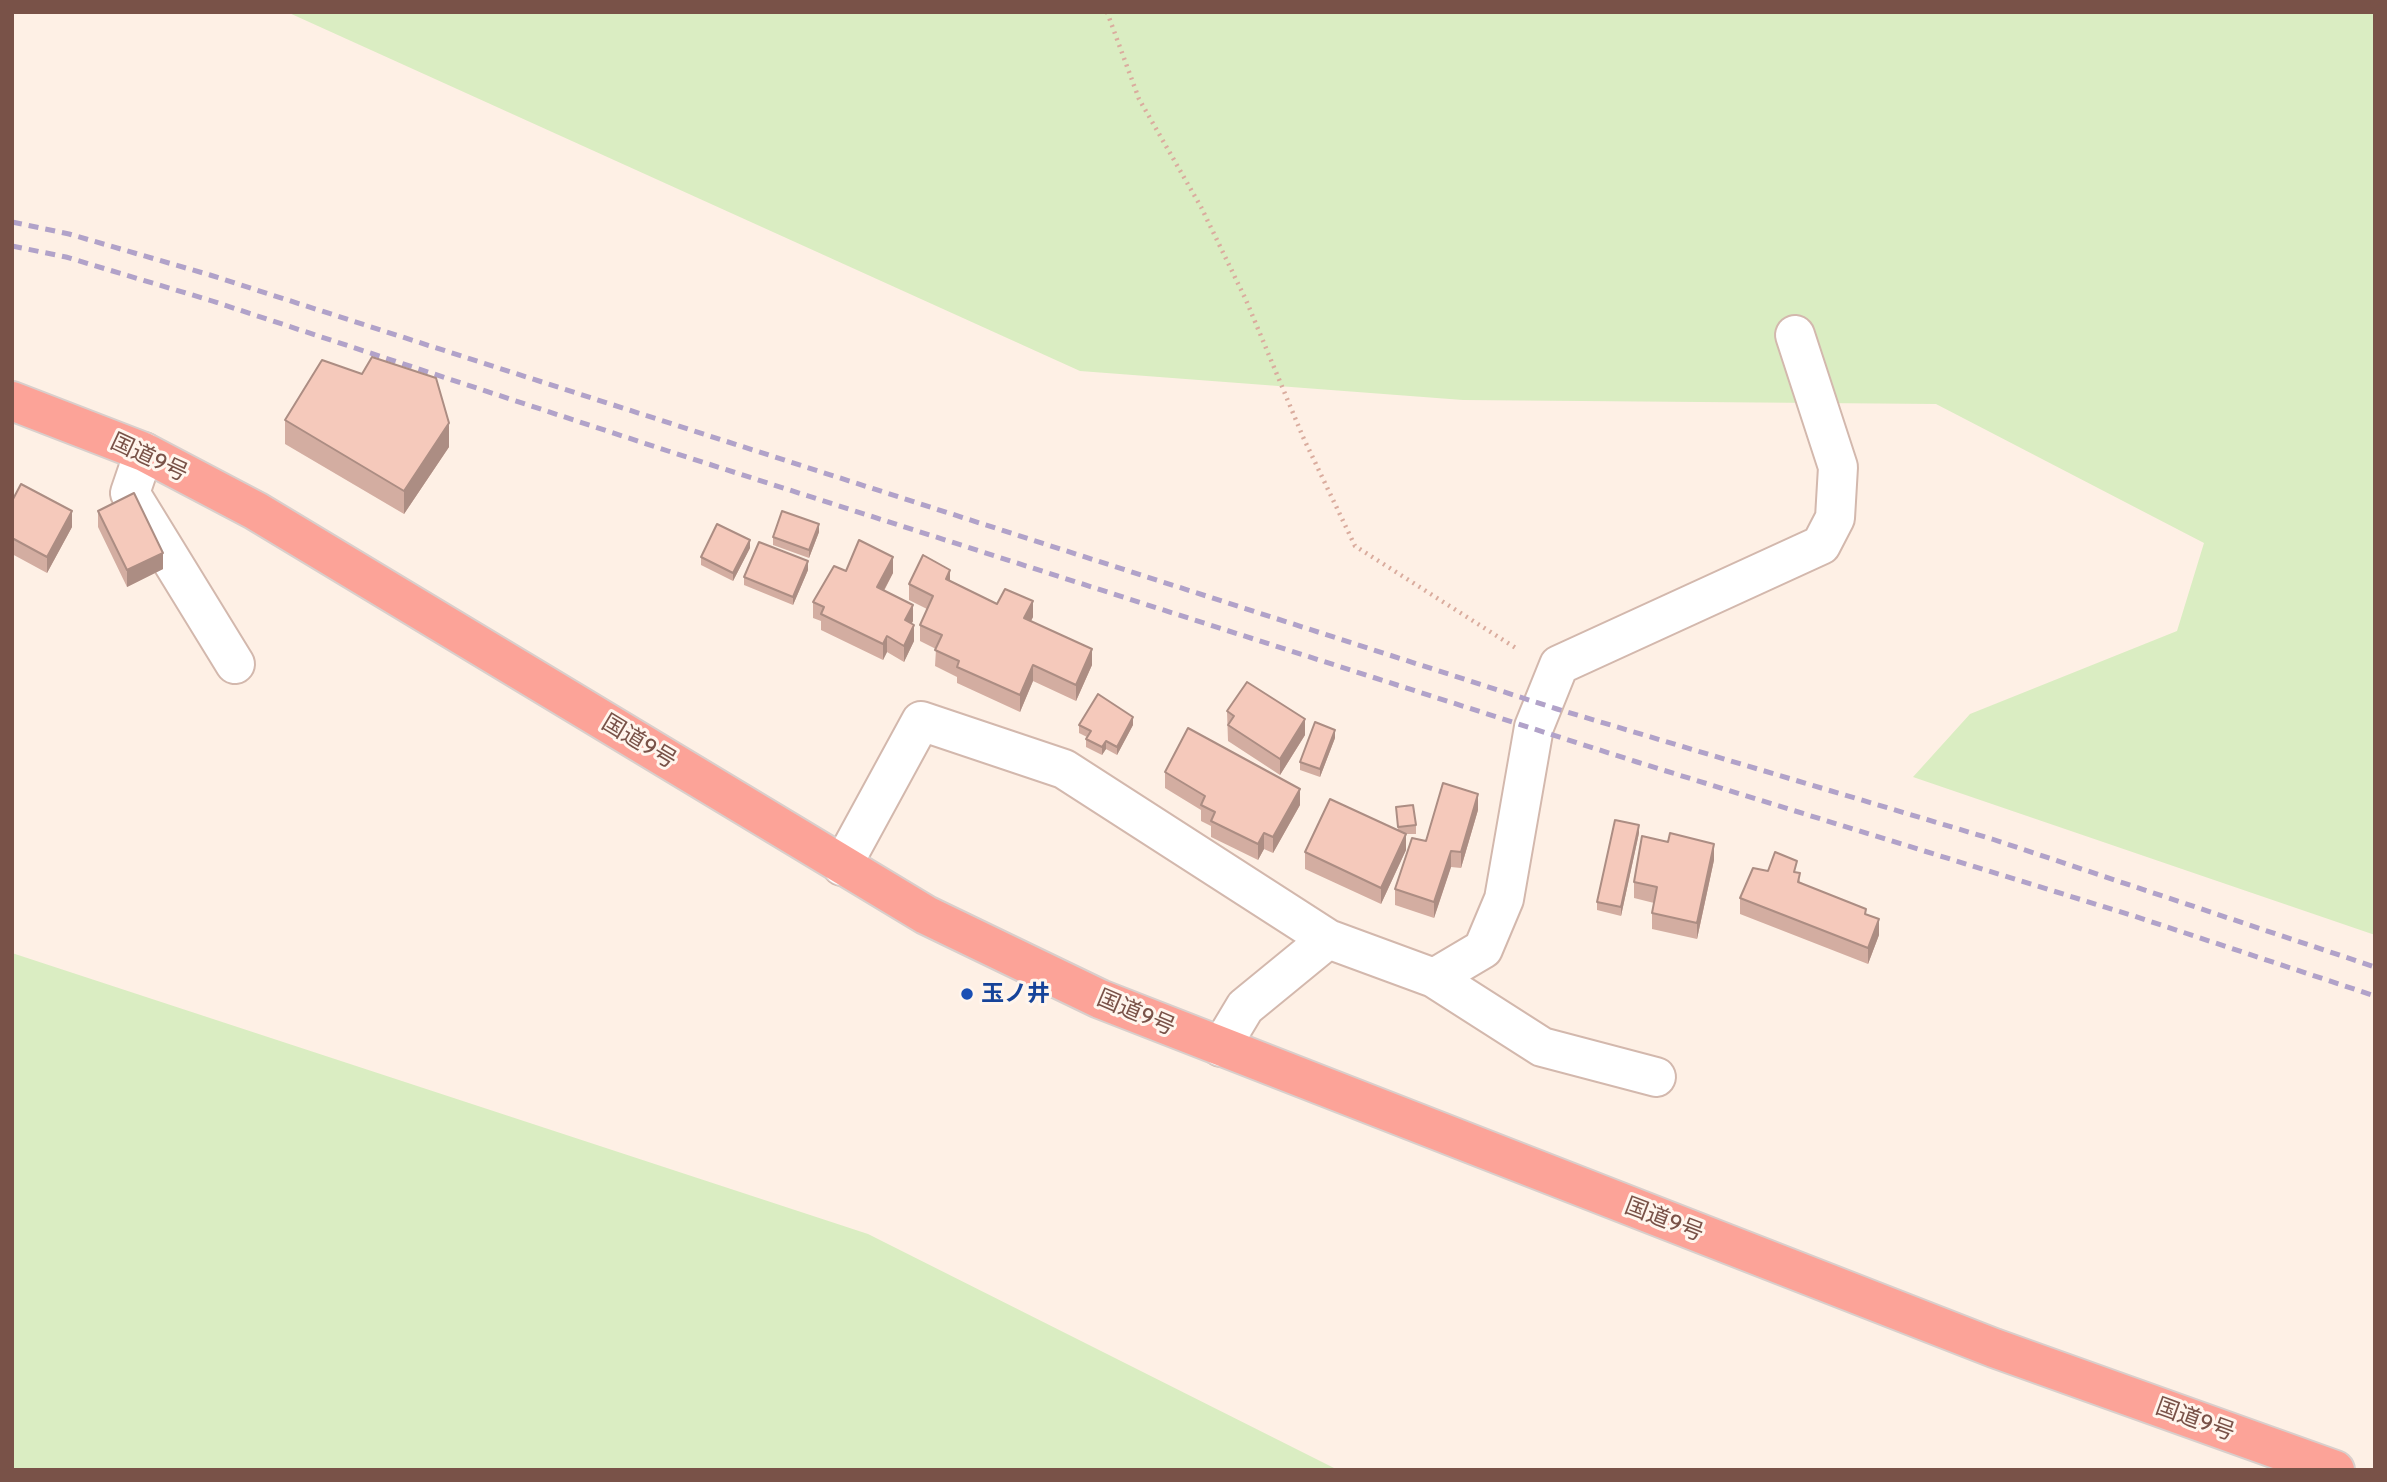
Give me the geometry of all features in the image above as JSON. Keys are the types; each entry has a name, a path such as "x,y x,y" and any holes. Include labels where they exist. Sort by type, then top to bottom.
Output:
{"highway":[{"name":"国道9号","path":"12,401 144,452 256,511 926,915 1100,999 1994,1348 2334,1470"}],"street":[{"path":"1434,978 1483,949 1504,899 1534,727 1559,665 1821,545 1835,518 1838,467 1795,335"},
{"path":"144,452 130,493 235,664"},
{"path":"842,866 921,720 1064,769 1328,939 1434,978 1542,1047 1656,1077"},
{"path":"1221,1047 1245,1007 1328,939"}],"path":[{"path":"1107,12 1139,99 1201,207 1246,300 1303,438 1355,546 1534,660 1559,665"}],"green space":[{"path":"287,12 2375,12 2375,935 1913,777 1970,714 2177,631 2204,543 1936,404 1463,400 1080,371"},
{"path":"12,953 868,1234 1338,1470 12,1470"}],"building":[{"path":"372,357 436,378 449,423 404,491 285,420 322,360 362,374"},
{"path":"21,484 72,511 47,557 12,538 12,501"},
{"path":"134,493 163,553 127,570 98,511"},
{"path":"782,511 819,524 809,550 773,537"},
{"path":"717,524 750,540 733,573 701,557"},
{"path":"859,540 893,557 877,587 913,605 905,620 914,625 904,646 887,636 883,644 821,614 824,607 813,602 834,566 846,571"},
{"path":"759,542 808,561 793,597 744,577"},
{"path":"923,555 950,570 946,579 997,604 1005,589 1033,601 1024,618 1092,649 1076,685 1033,665 1020,695 957,667 959,661 935,650 942,635 920,625 933,596 909,584"},
{"path":"1247,682 1305,719 1280,759 1228,725 1234,716 1227,711"},
{"path":"1098,694 1133,717 1117,747 1106,741 1102,747 1086,739 1091,731 1079,725"},
{"path":"1315,722 1335,730 1320,769 1300,762"},
{"path":"1188,728 1300,789 1273,837 1264,833 1258,844 1211,821 1215,812 1201,805 1205,796 1165,772"},
{"path":"1443,783 1478,794 1461,852 1451,851 1434,902 1395,889 1412,838 1426,841"},
{"path":"1330,799 1406,834 1381,888 1305,852"},
{"path":"1413,805 1416,825 1398,827 1396,807"},
{"path":"1615,820 1639,825 1621,907 1597,902"},
{"path":"1670,833 1714,844 1697,923 1652,913 1657,887 1634,882 1642,836 1668,842"},
{"path":"1775,852 1797,861 1794,872 1800,873 1798,882 1866,909 1865,914 1879,919 1868,948 1740,898 1753,868 1768,871"}],"railway":[{"path":"12,222 69,234 210,275 1557,709 1992,839 2375,967"},
{"path":"12,246 66,257 209,300 668,451 1637,762 2134,916 2375,996"}],"place":[{"name":"玉ノ井","path":"967,994"}]}
